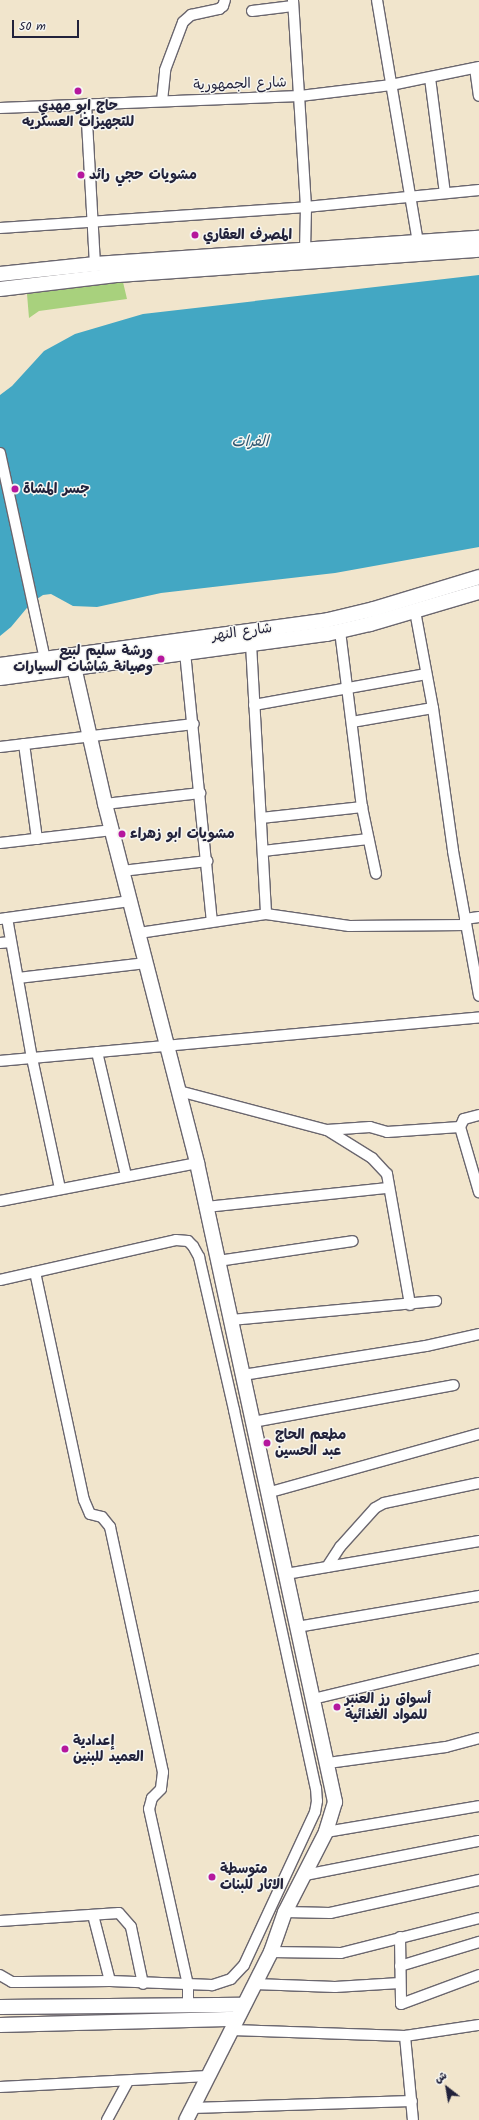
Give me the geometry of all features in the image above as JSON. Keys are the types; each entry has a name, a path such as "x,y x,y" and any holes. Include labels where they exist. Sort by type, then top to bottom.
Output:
{"street":[{"path":"162,101 165,70 182,22 191,15 223,6 225,0"},
{"path":"377,0 418,243"},
{"path":"252,11 293,3 306,207 305,251"},
{"path":"477,67 479,96"},
{"name":"شارع الجمهورية","path":"0,108 300,96 391,85 477,67"},
{"path":"430,78 445,193"},
{"path":"86,104 95,264"},
{"path":"0,228 306,207 479,190"},
{"path":"0,289 118,275 358,253 418,243 479,238"},
{"path":"0,274 95,264 305,251 358,253 479,250"},
{"path":"0,453 44,652"},
{"name":"شارع النهر","path":"0,678 251,644 479,577"},
{"name":"شارع النهر","path":"0,665 44,652 293,632 340,631 479,592"},
{"path":"415,611 466,922 475,956 479,996"},
{"path":"340,631 362,807 376,874"},
{"path":"251,644 266,914"},
{"path":"185,652 194,724 212,920"},
{"path":"74,668 88,736 197,1162 268,1494 328,1763 335,1807 326,1832 285,1912 271,1952 189,2114 412,2101"},
{"path":"254,705 426,674"},
{"path":"352,722 432,708"},
{"path":"0,747 194,724"},
{"path":"24,744 37,839"},
{"path":"105,804 200,793"},
{"path":"261,818 362,807"},
{"path":"0,843 112,830"},
{"path":"262,851 368,838"},
{"path":"122,871 207,861"},
{"path":"60,1189 32,1058 11,942 4,918 130,900"},
{"path":"138,933 212,920 266,914 349,926 466,922 479,918"},
{"path":"0,943 11,942"},
{"path":"18,978 146,963"},
{"path":"0,1061 479,1017"},
{"path":"97,1052 126,1176"},
{"path":"179,1091 327,1130 372,1158 387,1174 388,1188 410,1305"},
{"path":"479,1116 464,1119 460,1127 479,1192"},
{"path":"327,1130 370,1127 387,1132 460,1127"},
{"path":"0,1201 197,1162"},
{"path":"206,1207 388,1188"},
{"path":"0,1280 182,1240 188,1241 197,1252 209,1299 314,1781 317,1801 315,1812 239,1972 222,1983 188,1985 143,1984 110,1981 12,1982 0,1975"},
{"path":"218,1261 353,1241"},
{"path":"36,1272 84,1500 90,1514 102,1517 110,1527 163,1772 161,1789 152,1798 150,1809 188,1985 188,2005"},
{"path":"209,1299 225,1295"},
{"path":"231,1320 410,1305 436,1301"},
{"path":"243,1375 426,1346 479,1334"},
{"path":"253,1422 454,1385"},
{"path":"268,1494 479,1434"},
{"path":"328,1567 340,1547 375,1508 384,1503 479,1483"},
{"path":"286,1574 479,1542"},
{"path":"297,1627 479,1596"},
{"path":"313,1699 479,1659"},
{"path":"328,1763 446,1747 479,1738"},
{"path":"326,1832 479,1806"},
{"path":"305,1875 479,1841"},
{"path":"285,1912 330,1913 479,1880"},
{"path":"0,1921 119,1914 126,1919 132,1927 143,1984"},
{"path":"93,1915 110,1981"},
{"path":"271,1952 341,1952 479,1918"},
{"path":"400,1937 401,2004 479,1975"},
{"path":"400,1966 479,1942"},
{"path":"254,1984 336,1987 400,1983"},
{"path":"0,2007 244,2005"},
{"path":"0,2025 234,2024 405,2036 479,2025"},
{"path":"405,2036 413,2120"},
{"path":"0,2087 208,2076"},
{"path":"107,2120 128,2081"}],"green space":[{"path":"123,282 127,299 39,311 29,318 27,294"}],"water":[{"name":"الفرات","path":"479,275 479,547 335,573 161,593 97,607 73,606 51,594 43,595 31,603 11,627 0,636 0,395 12,386 44,351 75,334 143,314"}],"place":[{"name":"حاج ابو مهدي للتجهيزات العسكريه","path":"78,91"},
{"name":"مشويات حجي رائد","path":"81,175"},
{"name":"المصرف العقاري","path":"195,235"},
{"name":"جسر المشاة","path":"15,489"},
{"name":"ورشة سليم لبيع وصيانة شاشات السيارات","path":"161,659"},
{"name":"مشويات ابو زهراء","path":"122,834"},
{"name":"مطعم الحاج عبد الحسين","path":"267,1443"},
{"name":"أسواق رز العنبر للمواد الغذائية","path":"337,1707"},
{"name":"إعدادية العميد للبنين","path":"65,1749"},
{"name":"متوسطة الاثار للبنات","path":"212,1877"}]}
